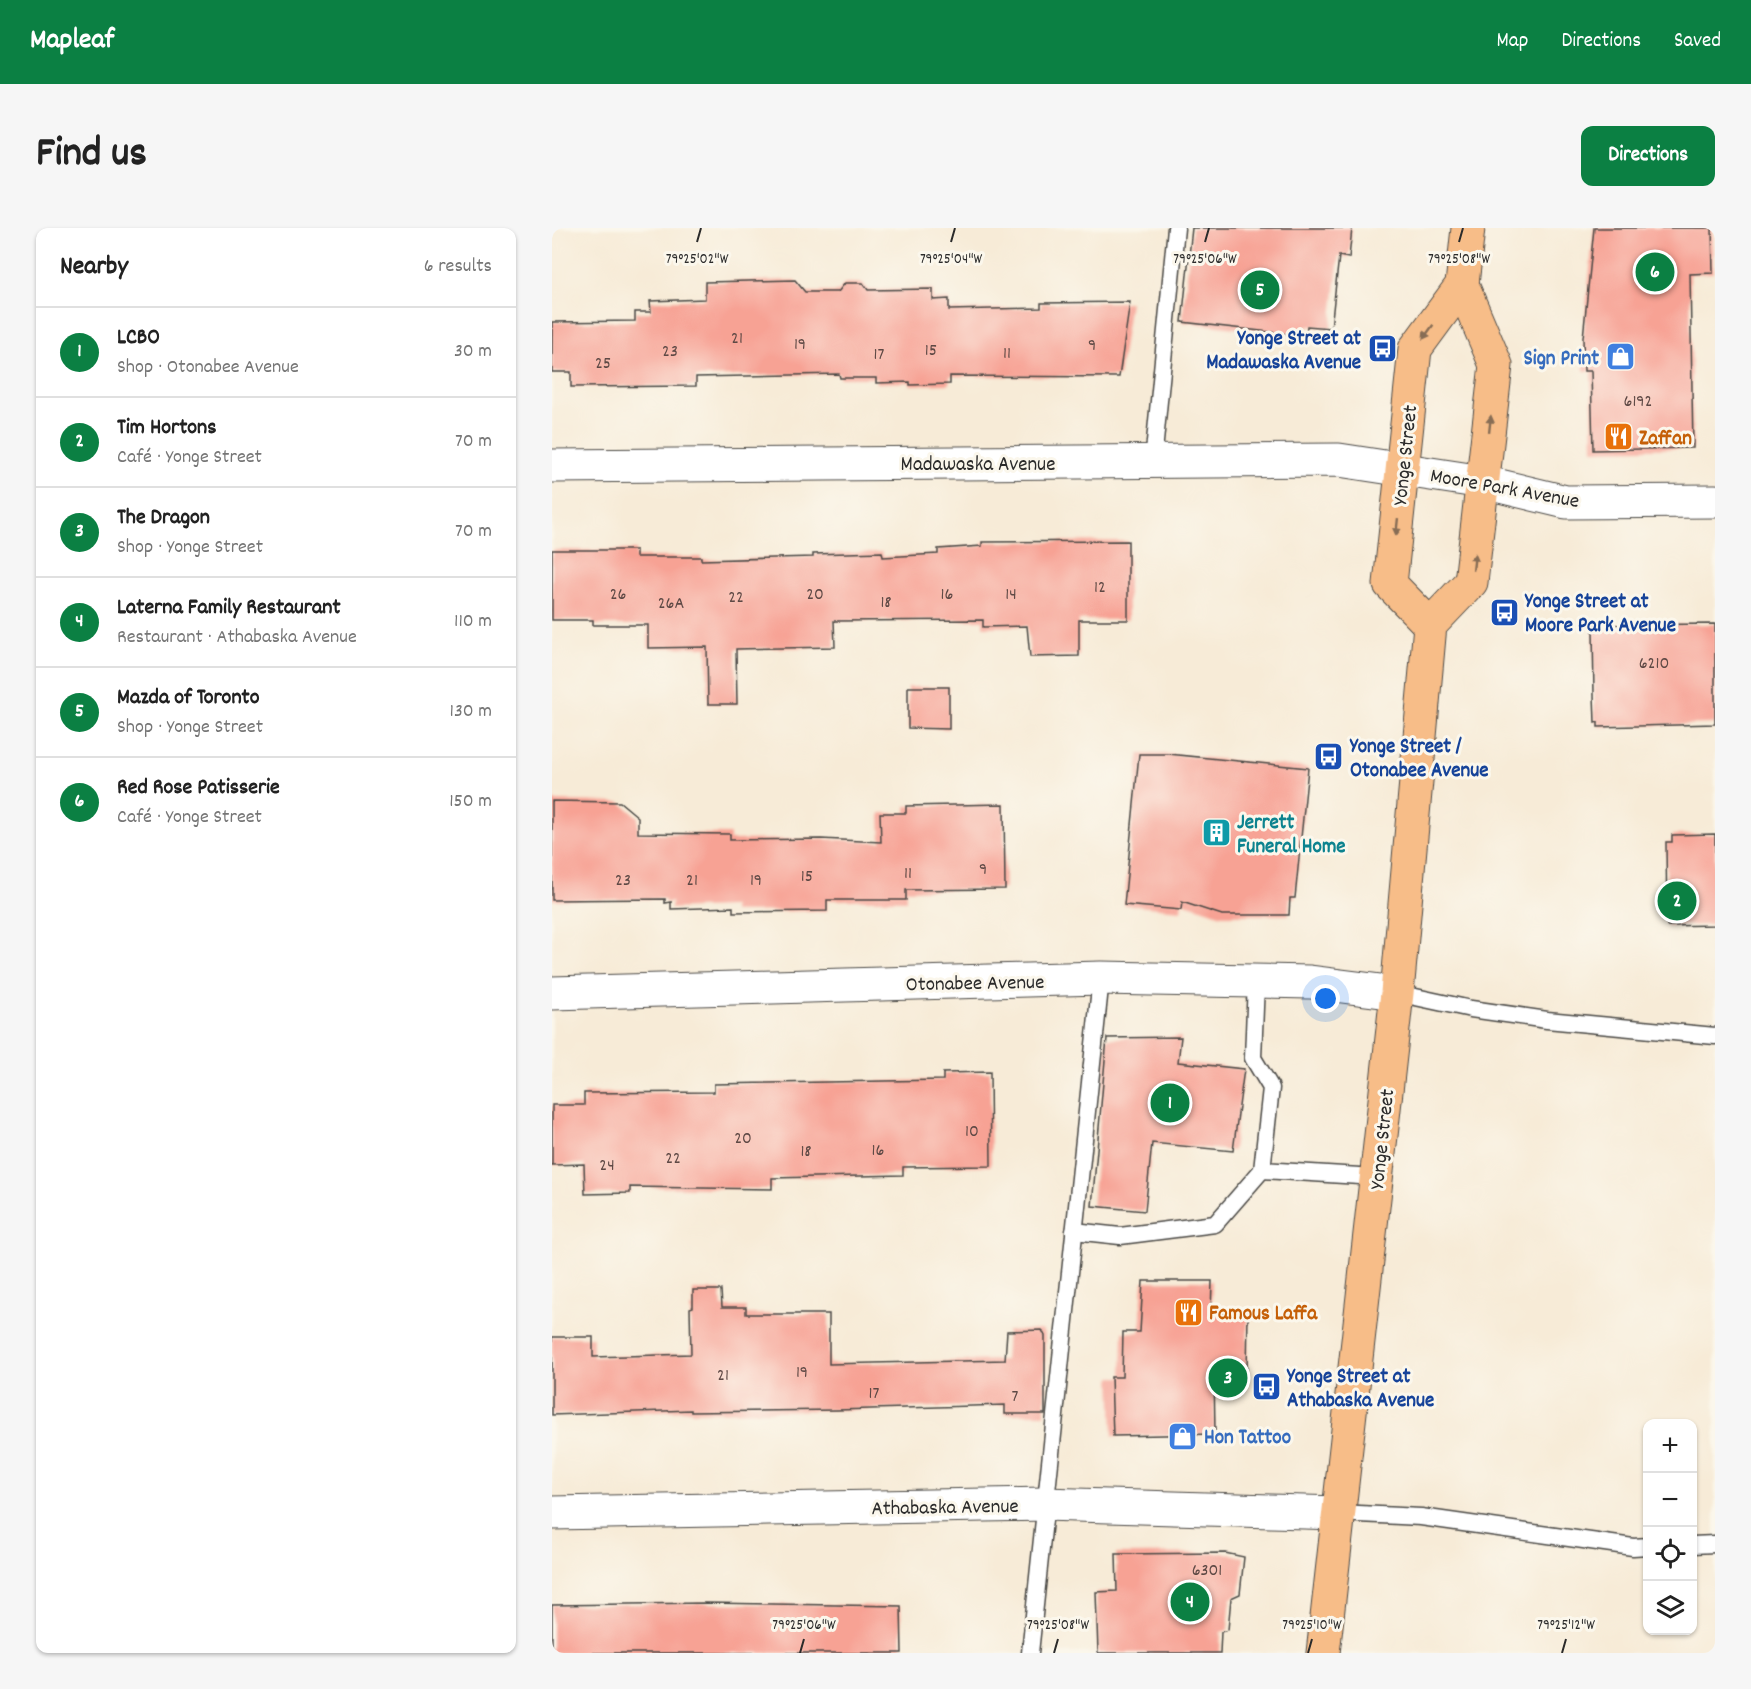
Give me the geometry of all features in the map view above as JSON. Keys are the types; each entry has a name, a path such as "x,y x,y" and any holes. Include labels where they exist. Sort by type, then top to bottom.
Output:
{"main road":[{"path":"1430,625 1472,582 1496,365 1462,285 1468,228"},
{"name":"Yonge Street","path":"1323,1653 1397,993 1430,625 1390,584 1415,349 1462,285"}],"street":[{"name":"Madawaska Avenue","path":"552,466 1339,460 1403,469"},
{"name":"Moore Park Avenue","path":"1403,469 1483,482 1566,502 1715,501"},
{"name":"Otonabee Avenue","path":"552,993 1101,978 1310,982 1397,993"},
{"name":"Athabaska Avenue","path":"552,1513 1044,1504 1338,1512"}],"lane":[{"path":"1153,462 1176,228"},
{"path":"1030,1653 1101,978"},
{"path":"1074,1231 1120,1236 1215,1224 1262,1170 1270,1088 1253,1058 1256,982"},
{"path":"1397,993 1471,1009 1547,1020 1715,1036"},
{"path":"1262,1170 1376,1177"},
{"path":"1338,1512 1421,1517 1633,1547 1643,1546"},
{"path":"1697,1545 1715,1544"}],"building":[{"path":"1192,228 1352,228 1349,258 1339,256 1331,328 1307,326 1306,336 1182,322"},
{"path":"1594,228 1712,228 1713,273 1690,274 1693,448 1593,450 1591,371 1584,371 1583,338"},
{"path":"795,280 805,292 838,292 845,283 863,283 868,290 933,289 933,300 949,299 949,310 1041,308 1041,303 1130,302 1119,377 950,376 950,384 910,385 910,382 876,383 876,378 840,378 839,374 696,377 696,386 571,387 571,372 552,372 552,322 635,321 635,312 651,312 650,301 705,299 705,282"},
{"path":"1128,541 1128,620 1079,620 1079,656 1030,657 1027,626 983,627 983,620 834,621 835,647 736,649 737,704 708,704 707,647 648,648 648,625 593,625 593,620 552,620 552,550 636,550 636,557 701,557 701,560 813,557 813,554 882,552 883,557 938,554 938,549 982,546 982,542"},
{"path":"1715,624 1715,724 1598,727 1598,722 1595,723 1594,695 1593,630 1597,629 1596,625"},
{"path":"908,687 949,687 949,729 908,728"},
{"name":"Jerrett Funeral Home","path":"1139,754 1168,754 1308,768 1295,898 1290,898 1289,915 1222,915 1182,902 1181,910 1124,905"},
{"path":"552,801 620,802 638,817 638,833 730,834 730,840 821,839 881,842 880,813 906,813 906,806 1004,804 1005,889 906,890 906,900 827,900 827,911 733,912 733,907 671,909 671,902 665,903 665,899 552,900"},
{"path":"1715,834 1715,925 1667,926 1666,842 1672,842 1672,835"},
{"path":"1181,1037 1178,1062 1244,1069 1233,1151 1152,1143 1145,1211 1092,1206 1107,1038"},
{"path":"990,1072 991,1166 903,1167 903,1175 772,1178 772,1189 630,1187 630,1193 585,1194 584,1164 552,1165 552,1105 584,1105 584,1093 714,1092 714,1084 943,1080 943,1073"},
{"path":"1143,1281 1212,1281 1211,1314 1248,1314 1247,1370 1214,1370 1215,1434 1113,1436 1111,1377 1122,1377 1123,1332 1140,1332"},
{"path":"693,1290 721,1290 722,1307 746,1307 746,1314 829,1314 829,1364 1005,1360 1007,1331 1042,1330 1045,1336 1045,1414 1005,1414 1005,1405 837,1410 691,1412 691,1410 552,1415 552,1337 593,1337 593,1357 691,1354 690,1308 693,1307"},
{"path":"1225,1553 1244,1557 1240,1594 1231,1598 1228,1630 1221,1632 1220,1653 1098,1653 1096,1592 1117,1591 1116,1554"},
{"path":"706,1603 901,1606 902,1653 552,1653 552,1605"}],"place":[{"name":"Red Rose Patisserie","path":"1655,272"},
{"name":"Mazda of Toronto","path":"1260,290"},
{"name":"Yonge Street at Madawaska Avenue","path":"1382,349"},
{"name":"Sign Print","path":"1620,357"},
{"name":"Zaffan","path":"1618,437"},
{"name":"Yonge Street at Moore Park Avenue","path":"1504,612"},
{"name":"Yonge Street / Otonabee Avenue","path":"1329,757"},
{"name":"Jerrett Funeral Home","path":"1216,833"},
{"name":"Tim Hortons","path":"1677,901"},
{"name":"LCBO","path":"1170,1103"},
{"name":"Famous Laffa","path":"1188,1312"},
{"name":"The Dragon","path":"1228,1378"},
{"name":"Yonge Street at Athabaska Avenue","path":"1266,1387"},
{"name":"Hon Tattoo","path":"1183,1436"},
{"name":"Laterna Family Restaurant","path":"1190,1602"}]}
